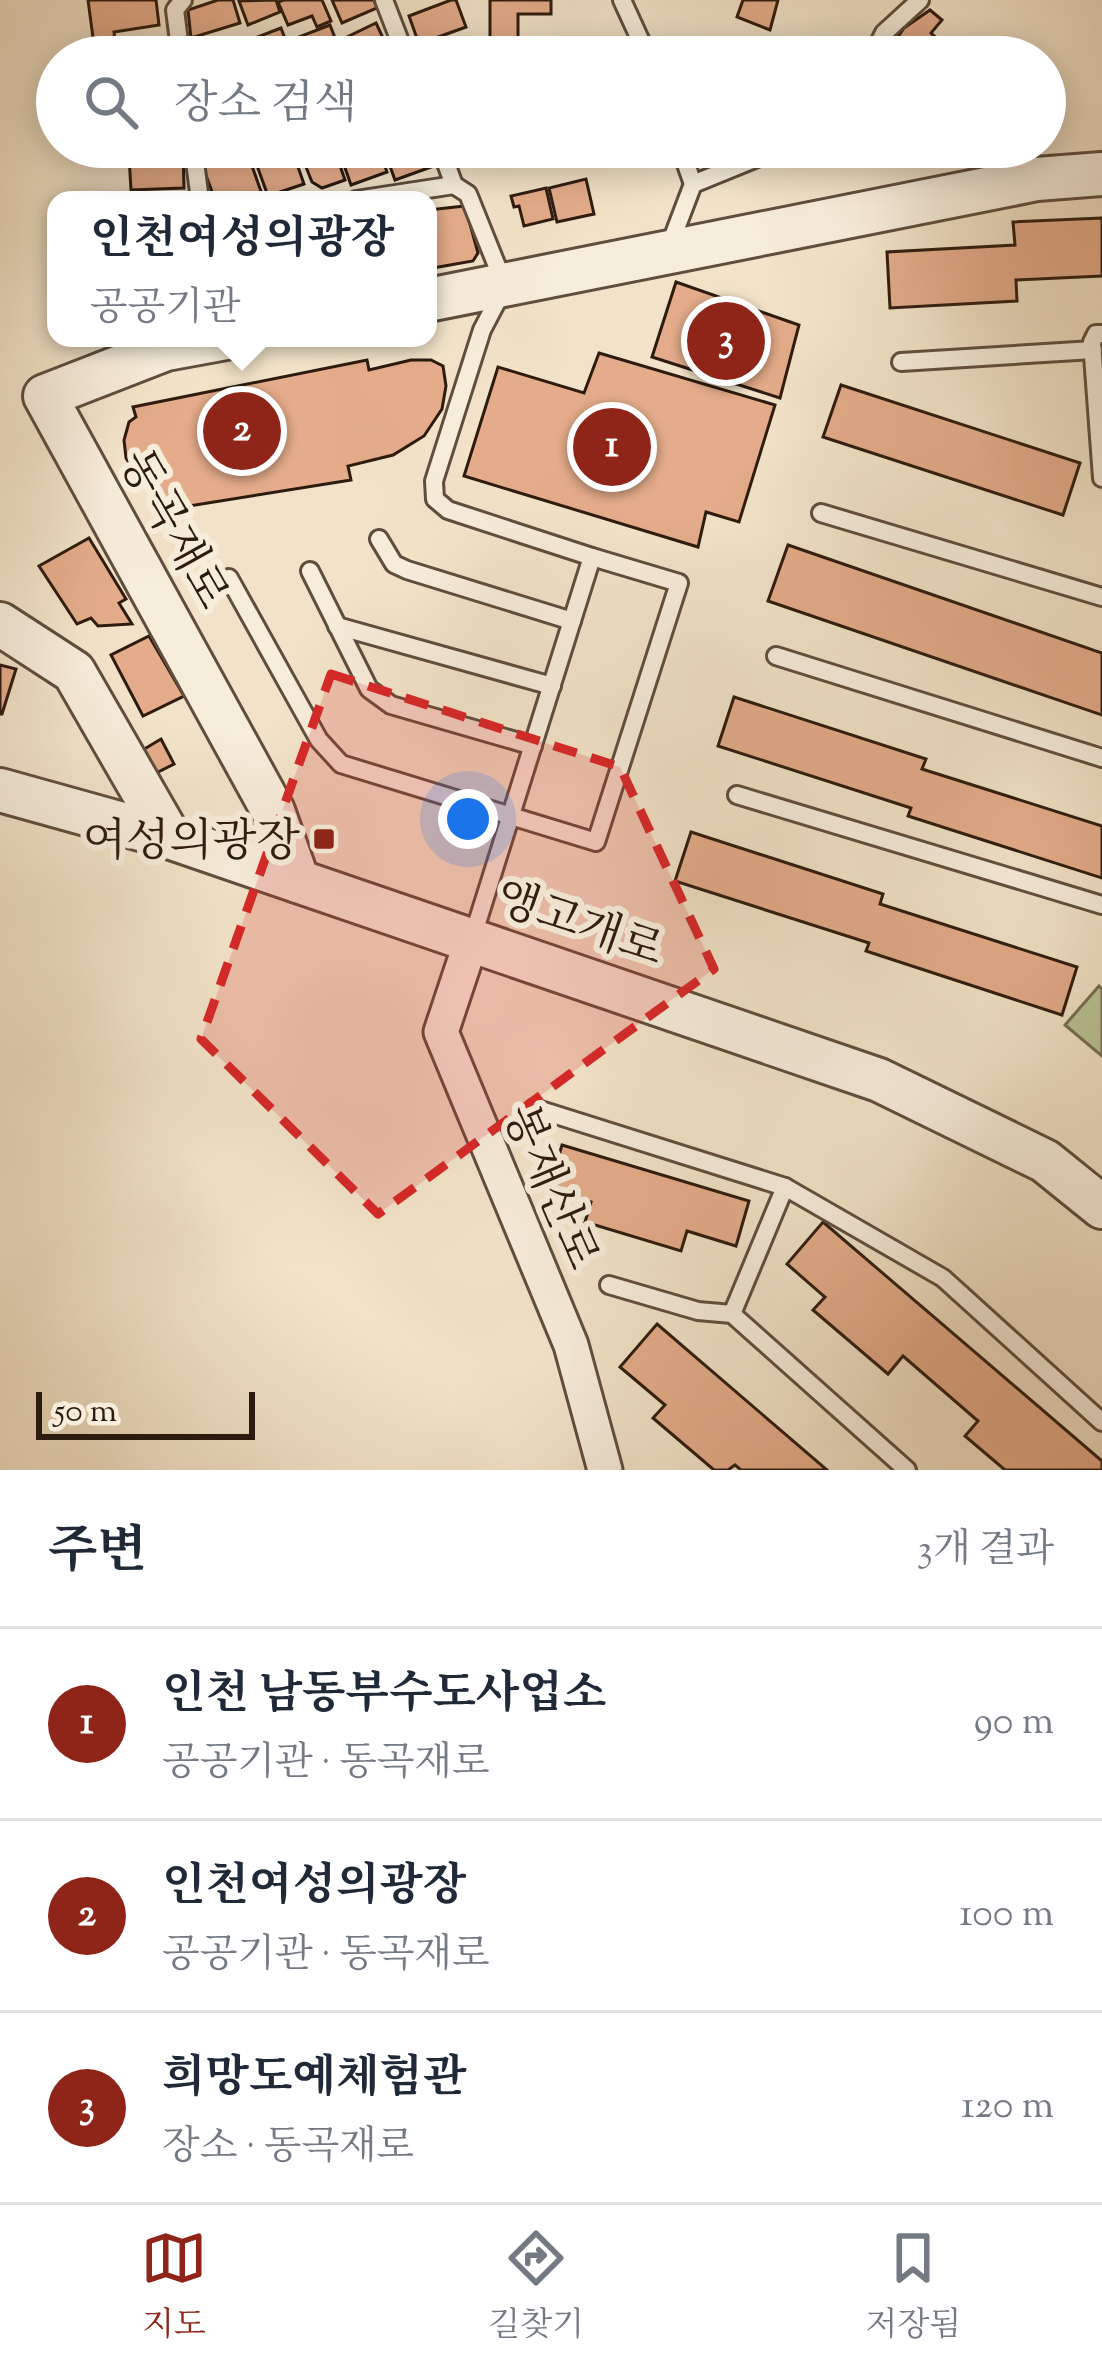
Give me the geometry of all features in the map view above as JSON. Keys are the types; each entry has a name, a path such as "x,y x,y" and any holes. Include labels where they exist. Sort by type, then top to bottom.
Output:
{"street":[{"path":"437,298 1037,179 1102,174"},
{"name":"동곡재로","path":"177,347 45,396 274,812 298,881"},
{"path":"0,624 74,672 169,837"},
{"name":"앵고개로","path":"0,790 169,837 879,1080 1045,1161 1102,1207"},
{"name":"봉재산로","path":"472,939 441,1031 571,1346 605,1470"}],"lane":[{"path":"178,36 175,10 183,0"},
{"path":"384,0 398,36"},
{"path":"622,0 638,36"},
{"path":"883,36 920,0"},
{"path":"229,578 326,752 341,764 596,842 680,584 448,510 435,500 434,481 482,330 505,286 468,194 454,184 448,168"},
{"path":"666,253 693,184 687,168"},
{"path":"693,184 732,168"},
{"path":"411,191 454,184"},
{"path":"901,362 1097,342 1102,478"},
{"path":"821,513 1102,597"},
{"path":"379,538 394,564 407,570 572,621"},
{"path":"472,939 592,557"},
{"path":"310,572 369,689 391,705 533,746"},
{"path":"338,626 552,686"},
{"path":"776,656 1102,758"},
{"path":"737,795 1102,905"},
{"path":"534,1108 785,1187 943,1278 1102,1422"},
{"path":"732,1315 785,1187"},
{"path":"609,1285 698,1311 732,1315 907,1470"}],"highlighted area":[{"path":"331,674 620,767 714,969 378,1214 201,1039"}],"green space":[{"path":"1099,986 1102,989 1102,1056 1065,1025"}],"building":[{"path":"88,0 156,0 159,25 93,36"},
{"path":"233,0 240,23 191,36 188,10"},
{"path":"276,0 280,12 248,25 239,1"},
{"path":"322,0 331,21 317,27 312,16 288,25 278,2"},
{"path":"332,0 374,0 377,8 342,23"},
{"path":"456,0 466,27 441,36 416,36 409,16"},
{"path":"490,0 551,0 551,14 518,14 518,36 490,36"},
{"path":"743,0 778,0 770,30 737,17"},
{"path":"930,10 942,20 931,33 934,36 899,36"},
{"path":"376,23 382,36 349,36"},
{"path":"330,25 334,36 301,36"},
{"path":"281,28 284,36 260,36"},
{"path":"130,168 183,168 184,188 131,190"},
{"path":"203,168 253,168 261,191 212,191"},
{"path":"258,168 298,168 304,184 266,191"},
{"path":"306,168 341,168 345,180 322,188 312,182"},
{"path":"345,168 386,168 387,172 351,185"},
{"path":"391,168 428,168 395,180"},
{"path":"586,179 594,214 557,222 549,188"},
{"path":"546,188 553,219 524,226 511,196"},
{"path":"465,206 478,253 473,261 437,267 437,209"},
{"path":"1102,218 1102,276 1016,280 1017,301 890,308 887,252 1015,245 1013,222"},
{"path":"676,282 799,325 780,398 652,357"},
{"path":"599,353 775,405 739,522 706,512 698,547 464,476 498,367 584,393"},
{"path":"367,360 369,370 431,360 443,366 446,386 442,409 424,436 393,455 348,466 351,480 158,511 151,484 136,474 126,458 124,440 129,422 136,417 133,407"},
{"path":"841,385 1080,463 1063,515 823,437"},
{"path":"89,538 126,599 119,603 132,624 98,626 91,618 77,624 39,566"},
{"path":"788,545 1102,653 1102,715 768,601"},
{"path":"149,636 184,696 143,716 111,655"},
{"path":"0,665 16,669 2,714 0,714"},
{"path":"734,697 926,759 922,769 1102,826 1102,878 908,816 911,808 718,746"},
{"path":"161,739 174,764 154,774 141,751"},
{"path":"691,832 883,894 880,904 1077,967 1062,1015 866,951 869,943 675,881"},
{"path":"562,1145 749,1201 736,1246 687,1231 681,1251 585,1222 591,1202 549,1189"},
{"path":"823,1222 1102,1461 1102,1470 1005,1470 965,1436 978,1421 903,1356 888,1374 813,1310 825,1297 787,1264"},
{"path":"657,1324 827,1470 741,1470 735,1465 714,1470 653,1418 665,1405 620,1367"}],"place":[{"name":"희망도예체험관","path":"726,341"},
{"name":"인천여성의광장","path":"242,431"},
{"name":"인천 남동부수도사업소","path":"612,447"},
{"name":"여성의광장","path":"324,839"}]}
